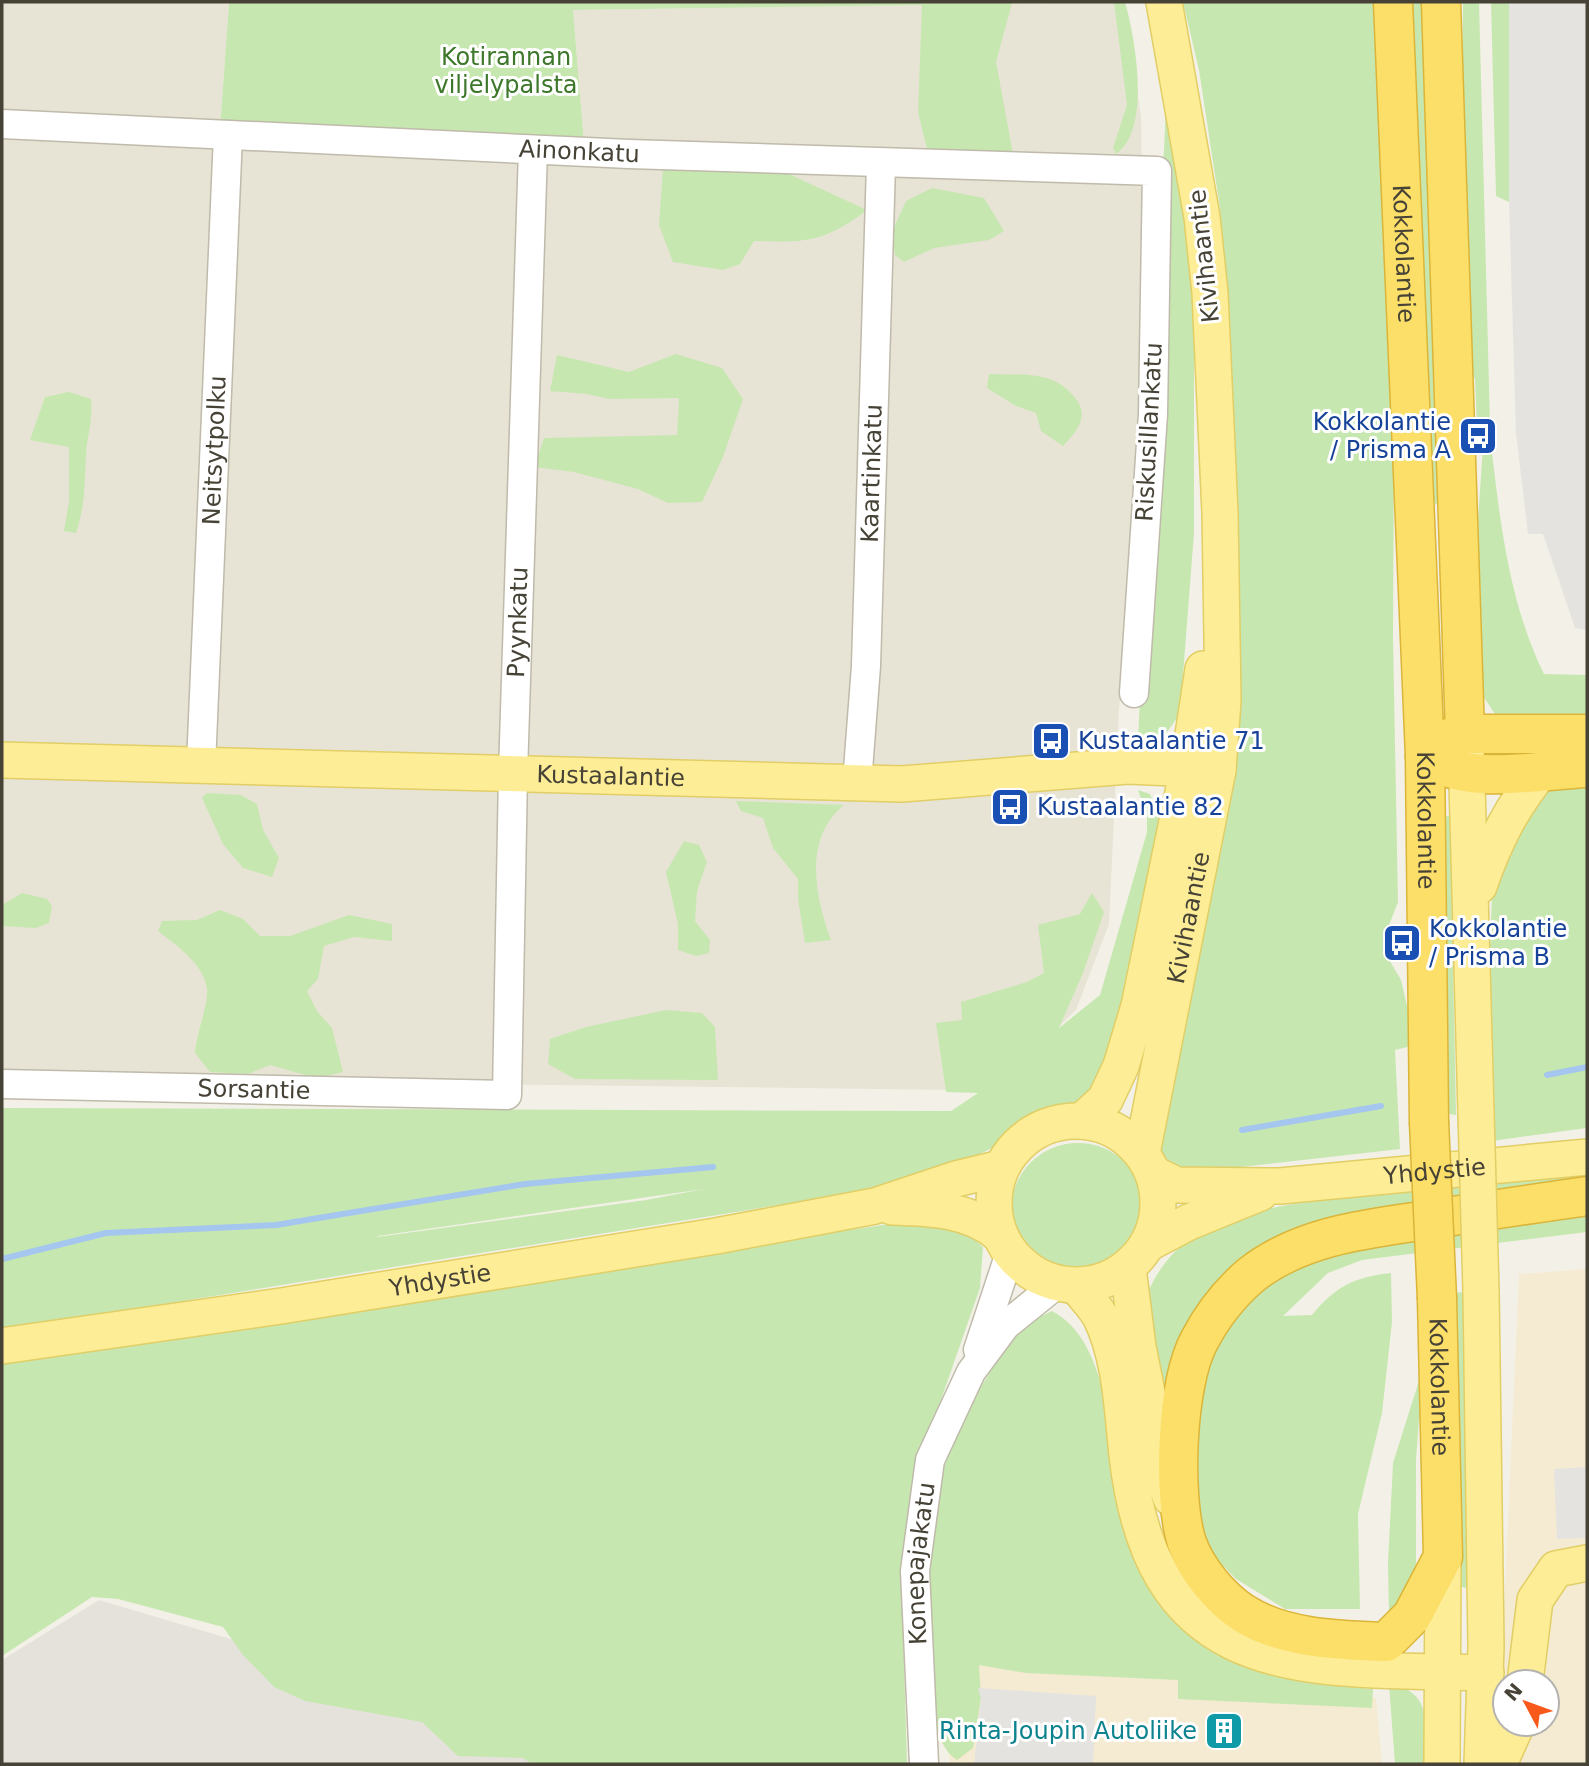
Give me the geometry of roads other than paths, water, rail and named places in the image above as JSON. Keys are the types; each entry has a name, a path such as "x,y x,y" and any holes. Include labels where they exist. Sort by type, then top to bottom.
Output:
{"highway":[{"name":"Kokkolantie","path":"1393,2 1425,756 1429,1122 1437,1298 1443,1557"},
{"name":"Kokkolantie","path":"1441,2 1465,734"},
{"path":"1587,734 1465,734 1440,740 1425,756 1441,768 1468,775 1587,768"},
{"path":"1443,1557 1412,1616 1386,1642 1348,1640 1288,1631 1242,1612 1227,1600 1196,1562 1181,1521 1178,1453 1185,1386 1198,1343 1224,1302 1252,1275 1288,1252 1348,1232 1587,1196"}],"main road":[{"name":"Kivihaantie","path":"1082,1121 1105,1100 1121,1066 1223,701 1220,513 1210,293 1204,230 1164,2"},
{"name":"Kokkolantie","path":"1465,734 1481,1291 1486,1660 1482,1764"},
{"name":"Kustaalantie","path":"2,760 857,783 935,783 1128,766 1203,769"},
{"name":"Kivihaantie","path":"1148,1164 1203,769"},
{"path":"1472,909 1494,843 1518,800 1542,770"},
{"path":"1181,1521 1165,1483 1138,1347 1139,1255 1158,1213 1148,1164 1125,1137 1105,1126 1082,1121 1062,1122 1026,1138 1001,1168 993,1202 1005,1244 1031,1272 1067,1285 1099,1314 1112,1349 1141,1530 1174,1596 1209,1628 1235,1645 1276,1660 1338,1667 1444,1658 1486,1660"},
{"name":"Yhdystie","path":"1148,1164 1176,1185 1280,1186 1587,1157"},
{"name":"Yhdystie","path":"2,1346 281,1306 716,1236 875,1206 956,1179 1001,1168"},
{"name":"Yhdystie","path":"1139,1255 1189,1222 1280,1186"},
{"name":"Yhdystie","path":"875,1206 956,1212 986,1223 1005,1244"},
{"path":"1067,1285 1104,1282 1139,1255"},
{"name":"Kokkolantie","path":"1442,1764 1443,1557"},
{"path":"1527,1668 1535,1600 1556,1569 1587,1563"},
{"path":"1386,1642 1444,1658"},
{"path":"1499,1764 1511,1738"}],"street":[{"name":"Ainonkatu","path":"2,124 533,150 881,164 1157,171"},
{"name":"Neitsytpolku","path":"201,765 228,135"},
{"name":"Pyynkatu","path":"507,1095 513,773 533,150"},
{"name":"Kaartinkatu","path":"857,783 866,666 881,164"},
{"name":"Riskusillankatu","path":"1134,693 1153,414 1157,171"},
{"name":"Sorsantie","path":"2,1084 507,1095"},
{"name":"Konepajakatu","path":"924,1764 915,1571 930,1460 971,1372 1005,1244"},
{"name":"Konepajakatu","path":"971,1372 1006,1325 1067,1285"}],"waterway":[{"path":"1547,1075 1587,1067"},
{"path":"1242,1130 1381,1106"},
{"path":"2,1259 106,1233 276,1225 525,1184 713,1167"}],"place":[{"name":"Kokkolantie / Prisma A","path":"1478,436"},
{"name":"Kustaalantie 71","path":"1051,741"},
{"name":"Kustaalantie 82","path":"1010,807"},
{"name":"Kokkolantie / Prisma B","path":"1402,943"},
{"name":"Rinta-Joupin Autoliike","path":"1224,1731"}],"park label":[{"name":"Kotirannan viljelypalsta","path":"506,71"}]}
